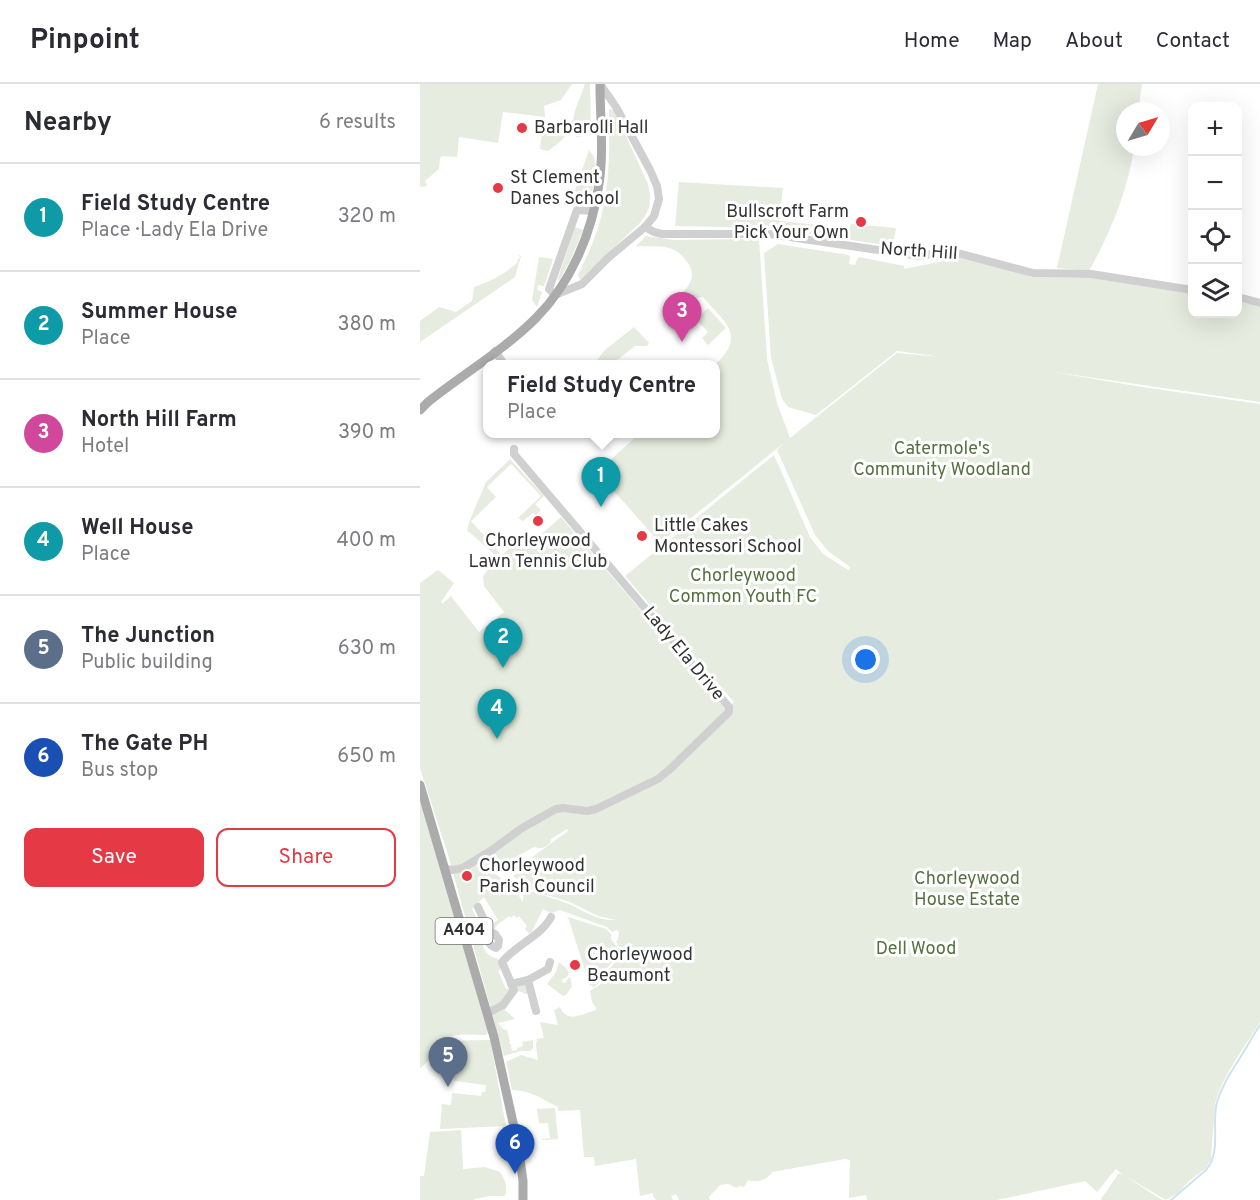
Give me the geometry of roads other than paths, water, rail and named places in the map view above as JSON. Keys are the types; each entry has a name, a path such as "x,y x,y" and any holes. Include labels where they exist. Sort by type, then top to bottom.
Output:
{"main road":[{"path":"483,360 537,316 555,295 582,249 599,185 600,84"},
{"path":"420,410 483,360"},
{"name":"A404","path":"420,785 495,1037 518,1145 524,1200"}],"street":[{"path":"593,211 577,210 549,289 555,295 582,284 609,257 645,227 657,209 659,199 657,186 616,107 600,84"},
{"name":"North Hill","path":"645,227 663,234 769,234 919,256 950,251 1033,273 1092,274 1188,289"},
{"path":"1242,298 1260,303"},
{"path":"495,351 501,360"},
{"name":"Lady Ela Drive","path":"446,869 463,868 522,828 556,809 587,811 596,809 655,781 729,712 729,707 514,454 514,449"},
{"path":"478,907 490,933 489,944 496,948 514,990 503,1005 488,1013"},
{"path":"502,962 509,953 547,925 551,917"},
{"path":"511,984 528,980 548,969 550,962"},
{"path":"528,980 536,1011"}],"waterway":[{"path":"1171,1200 1211,1163 1215,1146 1217,1102 1228,1076 1260,1025"}],"place":[{"name":"Barbarolli Hall","path":"522,128"},
{"name":"St Clement Danes School","path":"498,188"},
{"name":"Bullscroft Farm Pick Your Own","path":"861,222"},
{"name":"North Hill Farm","path":"682,342"},
{"name":"Field Study Centre","path":"601,507"},
{"name":"Chorleywood Lawn Tennis Club","path":"538,521"},
{"name":"Little Cakes Montessori School","path":"642,536"},
{"name":"Summer House","path":"503,668"},
{"name":"Well House","path":"497,739"},
{"name":"Chorleywood Parish Council","path":"467,876"},
{"name":"Chorleywood Beaumont","path":"575,965"},
{"name":"The Junction","path":"448,1087"},
{"name":"The Gate PH","path":"515,1174"}],"park label":[{"name":"Catermole's Community Woodland","path":"942,460"},
{"name":"Chorleywood Common Youth FC","path":"743,586"},
{"name":"Chorleywood House Estate","path":"967,889"},
{"name":"Dell Wood","path":"916,949"}]}
